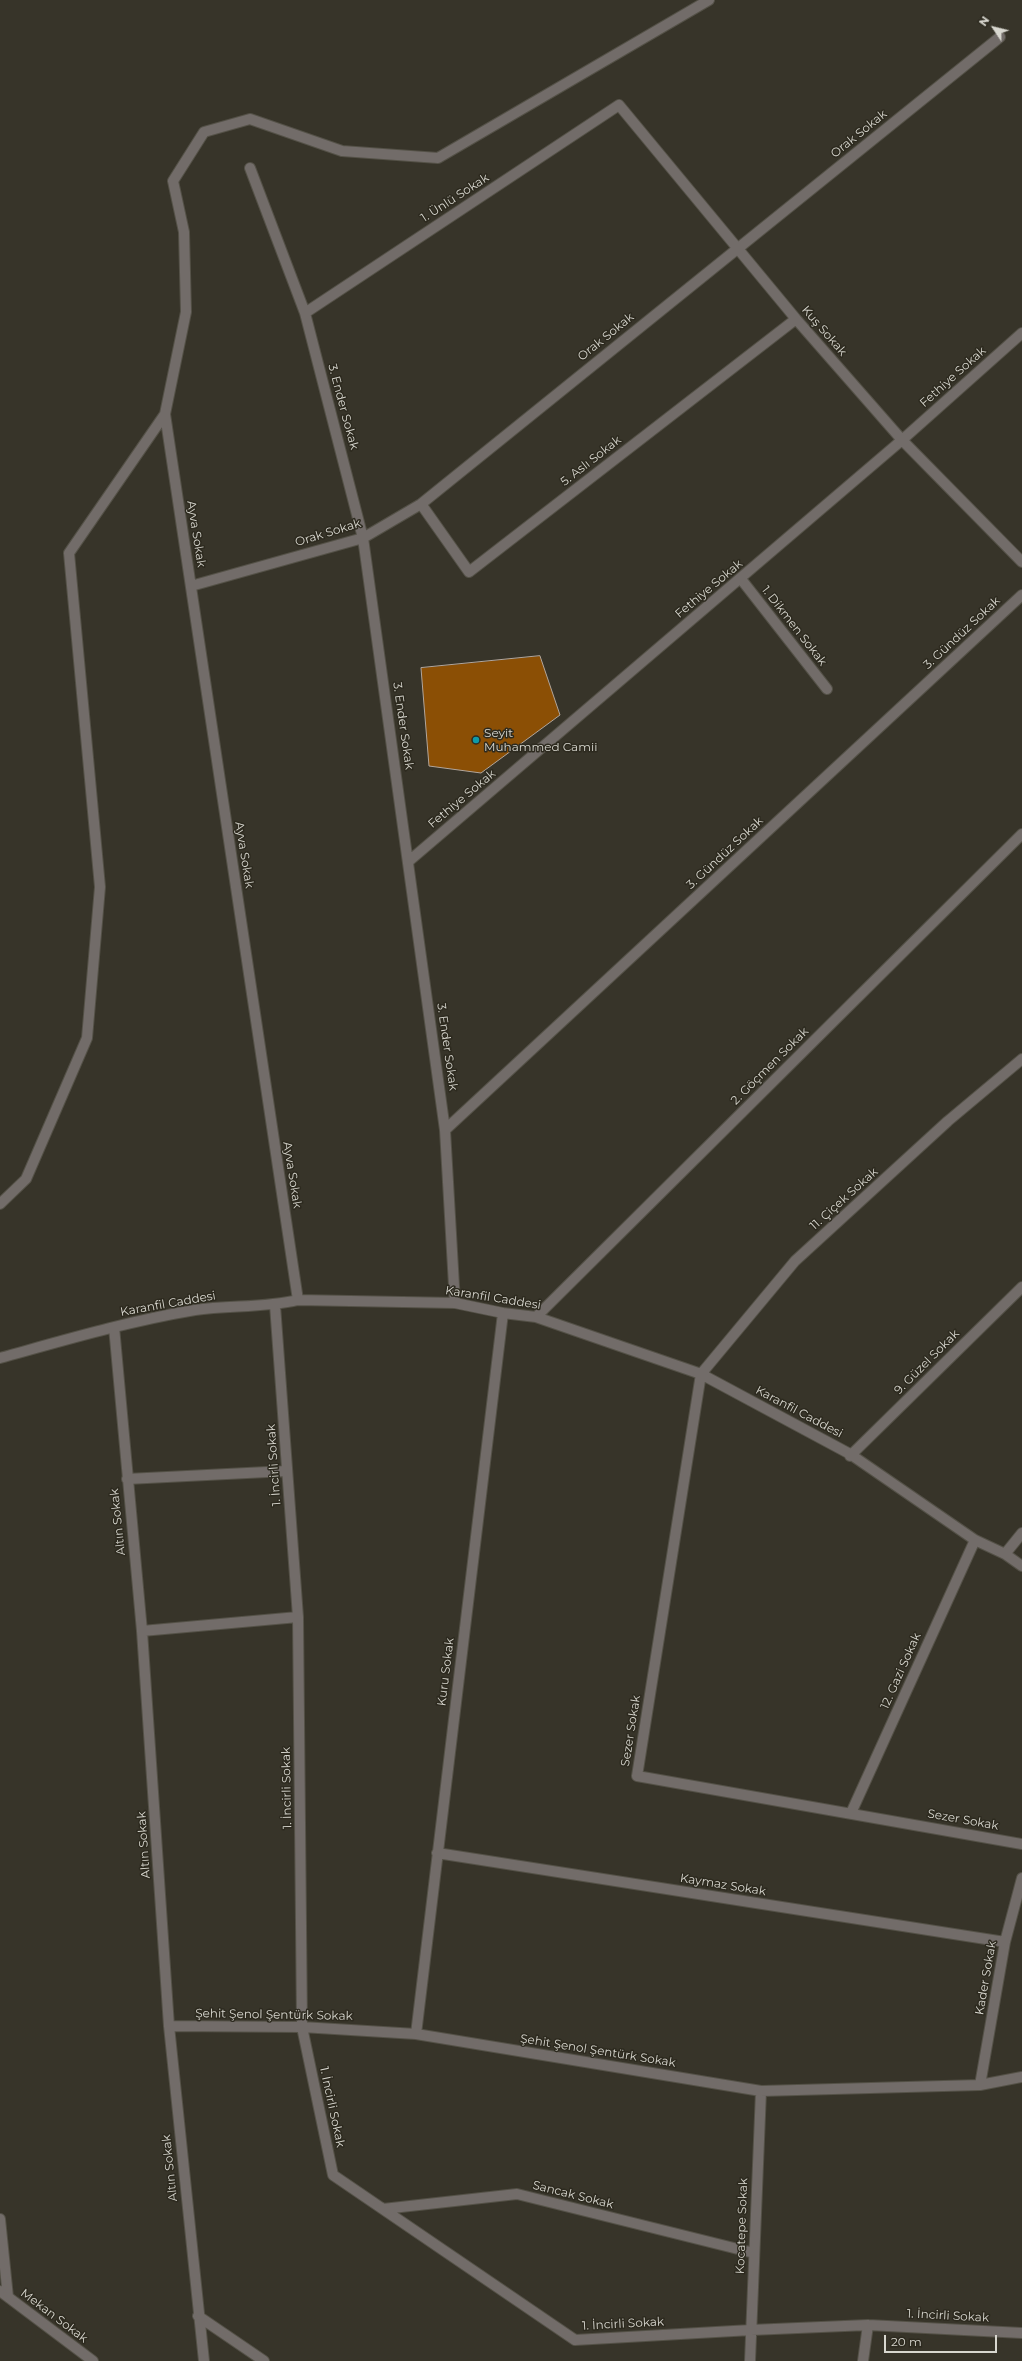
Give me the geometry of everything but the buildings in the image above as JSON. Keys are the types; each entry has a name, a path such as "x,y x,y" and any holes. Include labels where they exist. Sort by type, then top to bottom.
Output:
{"street":[{"path":"0,1204 26,1179 87,1038 100,887 69,553 165,414 186,312 184,232 173,181 204,132 250,119 342,151 438,158 709,0"},
{"name":"Orak Sokak","path":"191,586 363,538 421,504 1000,37"},
{"name":"Kuş Sokak","path":"619,105 796,319 902,440 1022,562"},
{"name":"1. Ünlü Sokak","path":"305,313 619,105"},
{"name":"3. Ender Sokak","path":"250,168 305,313 363,538 409,861 445,1130 454,1303"},
{"name":"5. Aslı Sokak","path":"421,504 469,572 796,319"},
{"name":"Fethiye Sokak","path":"409,861 741,579 902,440 1022,333"},
{"name":"Ayva Sokak","path":"165,414 298,1300"},
{"name":"1. Dikmen Sokak","path":"741,579 827,689"},
{"name":"3. Gündüz Sokak","path":"445,1130 1022,595"},
{"name":"2. Göçmen Sokak","path":"536,1317 1022,834"},
{"name":"11. Çiçek Sokak","path":"701,1374 795,1261 948,1121 1022,1059"},
{"name":"9. Güzel Sokak","path":"850,1456 1022,1286"},
{"name":"Karanfil Caddesi","path":"0,1358 114,1327 196,1310 275,1305 298,1300 454,1303 503,1313 536,1317 701,1374 850,1456 975,1540 1005,1554 1022,1566"},
{"name":"1. İncirli Sokak","path":"275,1305 298,1617 302,2027 333,2175 575,2340 868,2325 1022,2333"},
{"name":"Kuru Sokak","path":"416,2034 503,1313"},
{"name":"Altın Sokak","path":"114,1327 142,1631 169,2026 198,2316 204,2361"},
{"name":"Sezer Sokak","path":"701,1374 637,1776 1022,1844"},
{"path":"127,1479 287,1471"},
{"path":"1005,1554 1022,1533"},
{"name":"12. Gazi Sokak","path":"851,1813 975,1540"},
{"path":"142,1631 298,1617"},
{"name":"Kaymaz Sokak","path":"437,1853 1005,1942"},
{"name":"Kader Sokak","path":"980,2084 1005,1942 1022,1878"},
{"name":"Şehit Şenol Şentürk Sokak","path":"169,2026 302,2027 416,2034 761,2091 980,2084 1022,2076"},
{"name":"Kocatepe Sokak","path":"750,2361 761,2091"},
{"name":"Sancak Sokak","path":"383,2209 517,2194 754,2253"},
{"path":"0,2219 4,2294"},
{"name":"Mekan Sokak","path":"4,2294 93,2361"},
{"path":"198,2316 264,2361"},
{"path":"863,2361 868,2325"}],"place":[{"name":"Seyit Muhammed Camii","path":"476,740"}]}
